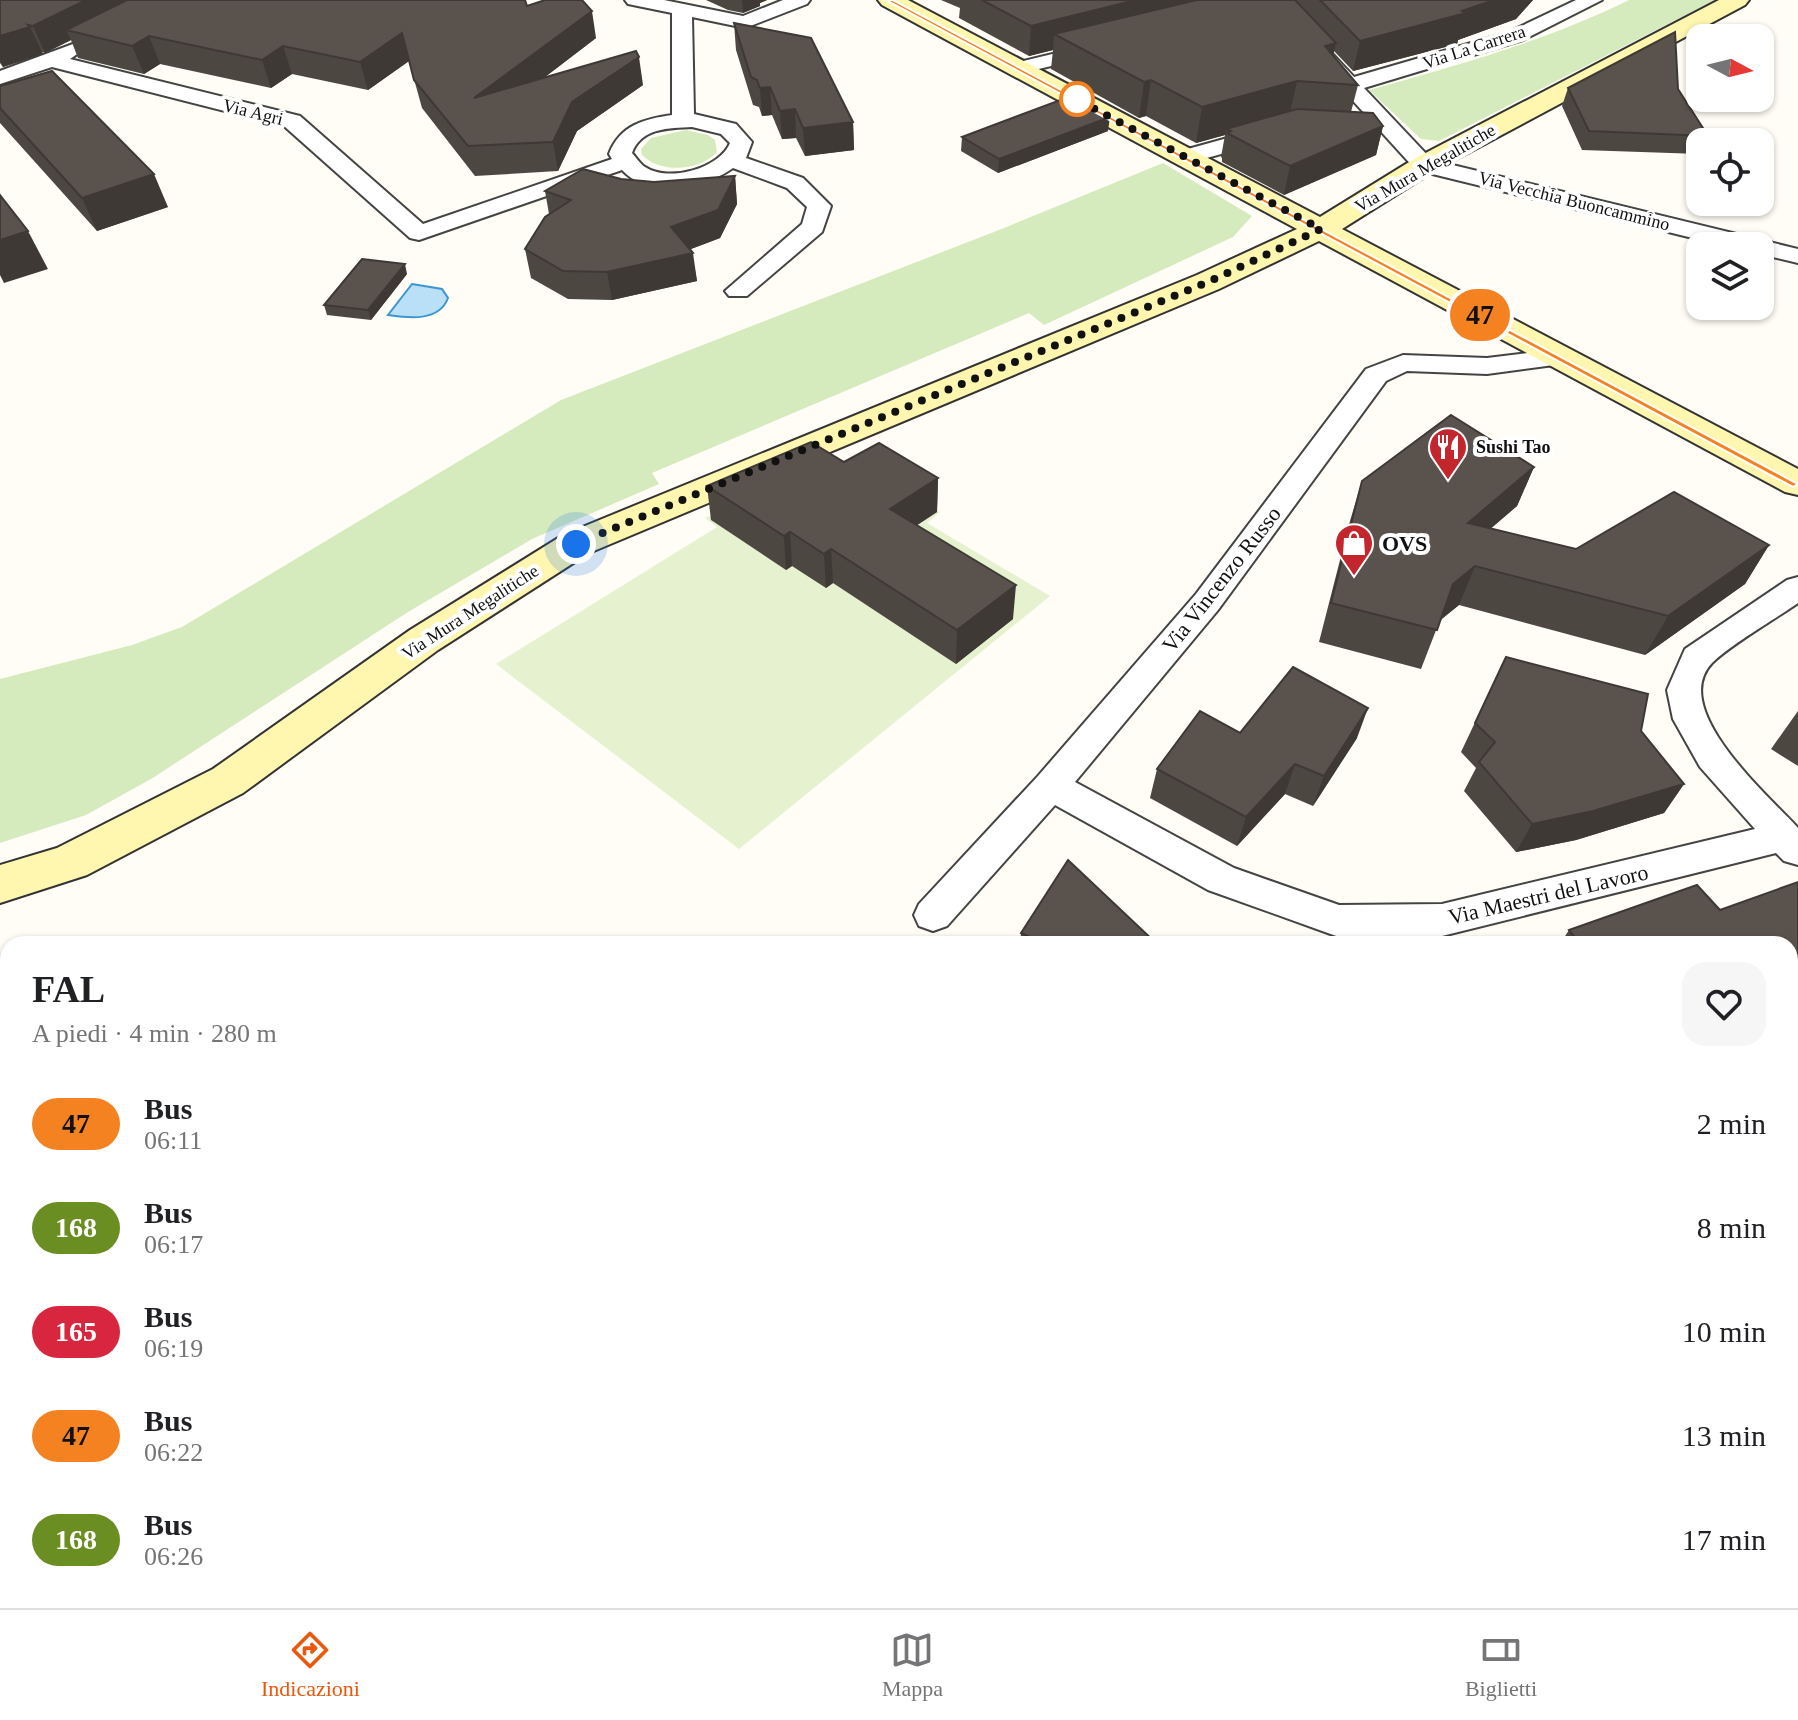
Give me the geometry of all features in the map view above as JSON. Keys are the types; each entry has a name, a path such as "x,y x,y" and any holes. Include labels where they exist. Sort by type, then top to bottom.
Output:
{"main road":[{"path":"890,0 1798,484"},
{"name":"Via Mura Megalitiche","path":"0,884 71,862 228,781 424,640 576,544 1208,282 1321,229 1424,165 1737,0"}],"street":[{"path":"635,0 745,22 800,0"},
{"name":"Via La Carrera","path":"1351,85 1516,36 1578,2"},
{"path":"1275,4 1424,165"},
{"path":"682,10 683,120"},
{"path":"0,78 51,61 95,39"},
{"path":"1018,68 1124,42"},
{"name":"Via Agri","path":"51,61 292,121 419,233 624,162"},
{"path":"683,120 710,122 736,134 741,143 734,161 705,175 676,179 648,176 624,162 620,154 622,145 629,137 655,124 683,120"},
{"path":"1185,157 1290,127"},
{"path":"1365,132 1396,134"},
{"path":"734,161 795,183 819,206 813,227 738,291"},
{"name":"Via Vecchia Buoncammino","path":"1424,165 1696,232"},
{"name":"Via Vecchia Buoncammino","path":"1774,251 1798,256"},
{"name":"Via Vincenzo Russo","path":"933,915 1051,786 1249,548 1376,375 1403,363 1487,366 1560,357"},
{"path":"1791,844 1712,758 1690,719 1684,690 1697,657 1798,588"},
{"name":"Via Maestri del Lavoro","path":"1051,786 1221,879 1339,921 1442,920 1791,844"}],"green space":[{"path":"1629,0 1715,0 1439,141 1421,139 1369,90 1534,40"},
{"path":"686,130 708,135 715,140 717,152 701,163 680,168 659,165 642,155 641,149 651,138"},
{"path":"1163,163 1252,216 1233,237 1044,325 1029,313 652,473 659,484 532,539 408,612 151,779 86,815 0,843 0,679 132,645 182,627 561,400"},
{"path":"813,474 879,476 940,512 927,523 1050,596 739,849 496,664 717,527 705,518"}],"water":[{"path":"412,284 442,289 448,298 444,306 422,317 388,315"}],"building":[{"path":"0,0 86,0 33,26 28,25 30,27 0,36"},
{"path":"127,0 525,0 527,6 545,0 582,0 592,11 474,98 636,51 639,57 572,102 553,142 468,146 414,80 402,33 360,62 283,46 262,60 149,36 132,46 66,30"},
{"path":"982,0 1136,0 1031,26"},
{"path":"1197,0 1295,0 1336,43 1325,46 1358,85 1297,81 1202,107 1151,80 1144,82 1054,34"},
{"path":"1320,0 1494,0 1462,11 1466,13 1360,41"},
{"path":"734,23 811,38 853,122 803,128 795,109 780,111 770,87 760,88 757,80 751,77"},
{"path":"1675,32 1678,89 1686,102 1686,112 1693,112 1703,128 1686,128 1686,135 1589,131 1568,88"},
{"path":"52,71 154,174 82,198 0,108 0,86"},
{"path":"1071,96 1110,117 999,159 962,137"},
{"path":"1297,109 1373,113 1383,126 1290,166 1227,133 1231,131 1226,129"},
{"path":"583,169 621,179 654,182 735,176 718,210 671,227 693,253 607,272 563,271 525,249 545,217 571,200 545,191"},
{"path":"0,195 28,231 0,240"},
{"path":"362,259 405,264 368,310 324,305"},
{"path":"1451,415 1534,467 1468,523 1576,549 1674,492 1769,545 1668,616 1475,566 1453,584 1437,630 1331,603 1362,481"},
{"path":"811,442 844,462 879,443 938,478 890,509 1016,585 957,630 831,549 824,554 790,532 784,536 707,486"},
{"path":"1506,657 1648,694 1641,731 1684,784 1593,811 1532,824 1479,762 1495,742 1475,723"},
{"path":"1293,667 1368,708 1324,776 1295,764 1246,817 1157,769 1200,711 1240,733"},
{"path":"1068,860 1149,936 1028,936 1021,933"},
{"path":"1798,882 1798,936 1574,936 1569,930 1697,885 1720,910"}],"bus line":[{"name":"47","path":"890,0 1798,484"}],"place":[{"name":"Sushi Tao","path":"1448,481"},
{"name":"OVS","path":"1354,577"}],"route":[{"path":"576,544 1208,282 1321,229 1074,98 1077,99"}]}
